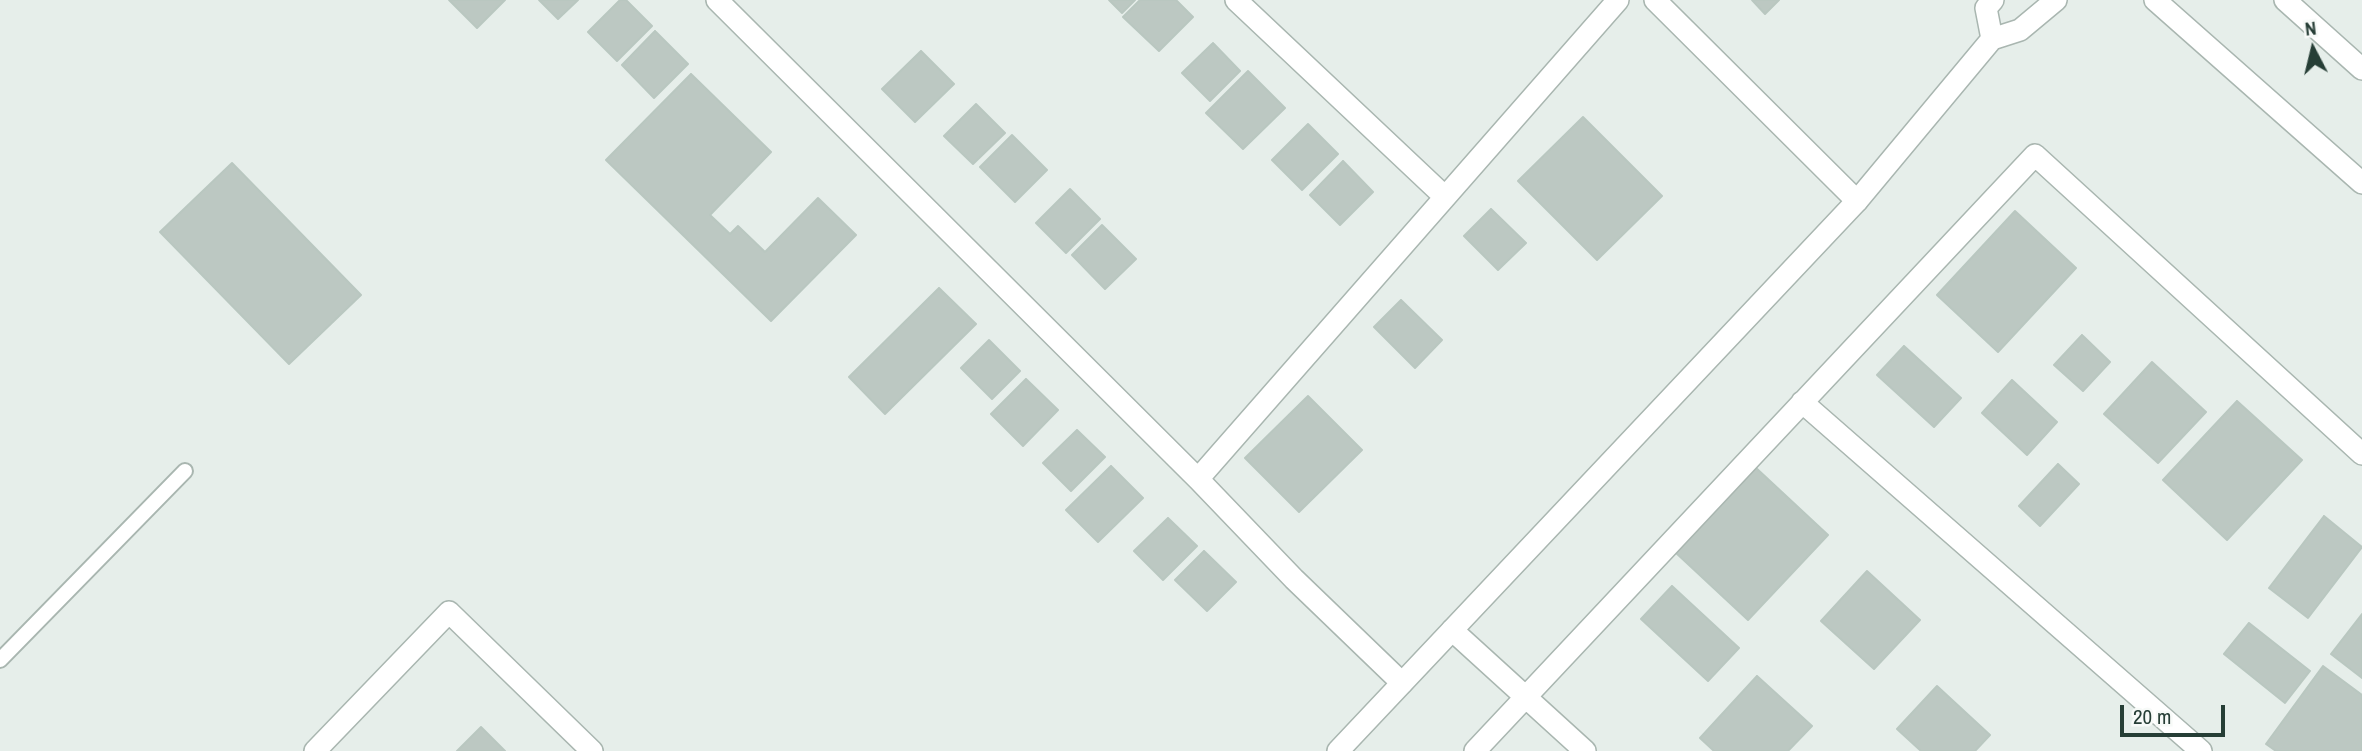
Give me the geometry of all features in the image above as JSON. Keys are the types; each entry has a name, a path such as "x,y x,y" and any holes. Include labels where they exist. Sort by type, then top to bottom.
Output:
{"street":[{"path":"717,0 1198,479 1294,579 1402,683"},
{"path":"1236,0 1445,197"},
{"path":"1198,479 1618,0"},
{"path":"1655,0 1857,201"},
{"path":"1992,39 1986,8 1993,0"},
{"path":"1338,751 1857,201 1992,39 2020,30 2056,0"},
{"path":"2155,0 2362,183"},
{"path":"2285,0 2362,69"},
{"path":"1475,751 2035,155 2362,454"},
{"path":"1802,402 2201,751"},
{"path":"315,751 449,612 592,751"},
{"path":"1452,630 1585,751"}],"lane":[{"path":"0,660 186,471"}],"building":[{"path":"449,0 505,0 477,28"},
{"path":"539,0 578,0 558,19"},
{"path":"620,0 626,0 652,26 617,61 588,32"},
{"path":"1109,0 1135,0 1122,13"},
{"path":"1140,0 1176,0 1193,17 1159,51 1123,17"},
{"path":"1752,0 1779,0 1765,14"},
{"path":"655,31 688,64 654,98 622,65"},
{"path":"1213,43 1240,71 1210,101 1182,73"},
{"path":"921,51 954,84 915,122 882,89"},
{"path":"1248,71 1285,108 1243,149 1206,113"},
{"path":"691,74 771,152 710,215 730,234 738,226 765,252 818,198 856,235 771,321 606,160"},
{"path":"976,104 1005,133 973,164 944,136"},
{"path":"1583,117 1662,196 1597,260 1518,181"},
{"path":"1308,124 1338,154 1302,190 1272,160"},
{"path":"1012,135 1047,170 1015,202 980,167"},
{"path":"1343,161 1373,192 1340,225 1310,195"},
{"path":"232,163 361,295 289,364 160,232"},
{"path":"1070,189 1100,219 1066,253 1036,223"},
{"path":"1491,209 1526,243 1498,270 1464,236"},
{"path":"2015,211 2076,268 1998,352 1937,295"},
{"path":"1102,225 1136,259 1105,289 1072,255"},
{"path":"939,288 976,324 885,414 849,377"},
{"path":"1401,300 1442,340 1415,368 1374,327"},
{"path":"2082,335 2110,362 2083,391 2054,365"},
{"path":"989,340 1020,371 992,399 961,368"},
{"path":"1904,346 1961,398 1934,427 1877,375"},
{"path":"2152,362 2206,412 2158,463 2104,414"},
{"path":"1026,379 1058,410 1023,446 991,414"},
{"path":"2012,380 2057,422 2027,455 1982,413"},
{"path":"1308,396 1362,450 1299,512 1245,458"},
{"path":"2237,401 2302,460 2227,540 2163,480"},
{"path":"1077,430 1105,457 1071,491 1043,463"},
{"path":"2058,464 2079,484 2040,526 2019,506"},
{"path":"1111,466 1143,498 1098,542 1066,510"},
{"path":"1755,467 1828,535 1748,620 1675,552"},
{"path":"2324,516 2362,547 2308,618 2269,588"},
{"path":"1168,518 1197,546 1163,580 1134,551"},
{"path":"1204,551 1236,582 1207,611 1175,580"},
{"path":"1867,571 1920,620 1874,669 1821,621"},
{"path":"1672,586 1739,648 1708,681 1641,619"},
{"path":"2362,614 2362,678 2331,654"},
{"path":"2249,623 2310,671 2285,703 2224,654"},
{"path":"2323,666 2362,695 2362,751 2276,751 2266,744"},
{"path":"1757,676 1812,726 1788,751 1714,751 1700,738"},
{"path":"1937,686 1990,735 1975,751 1921,751 1897,729"},
{"path":"481,727 505,751 457,751"}]}
